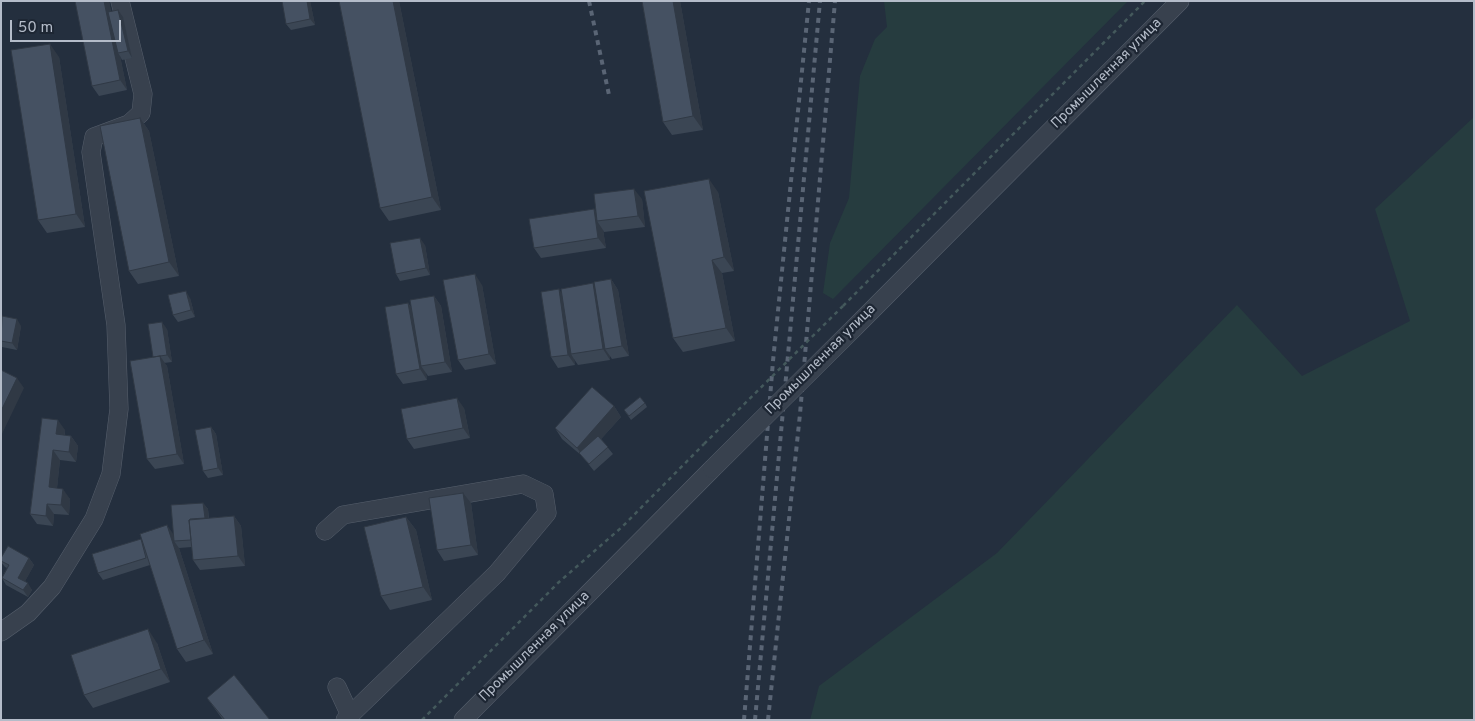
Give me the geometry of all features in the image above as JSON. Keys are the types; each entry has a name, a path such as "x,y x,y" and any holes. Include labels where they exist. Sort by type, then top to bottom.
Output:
{"street":[{"path":"1,632 28,613 52,587 94,519 111,474 119,409 116,325 91,152 94,137 129,124 140,112 142,94 120,1"},
{"name":"Промышленная улица","path":"462,720 1180,1"},
{"path":"325,531 342,515 524,484 544,494 547,513 497,573 348,717 337,687"}],"path":[{"path":"422,720 559,582 622,527 1145,1"}],"green space":[{"path":"884,1 1128,1 833,299 823,293 830,243 849,198 860,76 875,39 887,27"},
{"path":"1474,117 1474,720 810,720 819,686 997,553 1237,305 1302,376 1410,321 1375,209"}],"building":[{"path":"75,1 104,1 120,80 92,86"},
{"path":"282,1 307,1 310,19 286,24"},
{"path":"339,1 393,1 432,197 380,208"},
{"path":"642,1 673,1 693,116 663,122"},
{"path":"118,10 128,51 118,53 108,12"},
{"path":"50,44 76,214 38,220 11,50"},
{"path":"140,118 169,262 129,271 100,126"},
{"path":"709,179 724,257 712,260 726,328 673,338 644,191"},
{"path":"634,189 638,216 597,221 594,194"},
{"path":"594,209 598,238 534,248 529,219"},
{"path":"420,238 426,268 396,274 390,243"},
{"path":"475,274 489,354 458,360 443,280"},
{"path":"611,279 622,346 605,349 594,282"},
{"path":"593,283 603,349 571,354 561,289"},
{"path":"559,289 568,355 551,357 541,292"},
{"path":"186,291 191,310 173,315 168,295"},
{"path":"434,296 445,362 421,366 410,300"},
{"path":"408,303 420,369 396,374 385,307"},
{"path":"2,316 17,319 12,343 1,341"},
{"path":"162,322 167,355 153,357 148,324"},
{"path":"160,356 177,454 147,459 130,361"},
{"path":"1,370 17,378 1,411"},
{"path":"592,387 614,406 577,448 555,428"},
{"path":"640,397 645,403 629,416 624,410"},
{"path":"457,398 463,428 407,439 401,409"},
{"path":"42,418 58,420 56,434 71,436 69,452 53,450 49,487 63,489 61,505 47,504 46,516 30,514"},
{"path":"211,427 218,468 203,471 195,430"},
{"path":"598,436 608,447 589,464 579,453"},
{"path":"463,493 471,545 437,550 429,498"},
{"path":"203,503 205,518 189,520 191,540 174,541 171,505"},
{"path":"234,516 238,556 193,560 189,520"},
{"path":"406,517 423,587 381,596 364,527"},
{"path":"167,525 204,640 177,649 140,534"},
{"path":"141,539 146,558 98,573 92,554"},
{"path":"8,546 29,558 18,578 28,583 23,590 2,578 9,565 1,561 1,558"},
{"path":"148,629 161,669 84,695 71,655"},
{"path":"234,675 270,720 225,720 207,698"}],"railway":[{"path":"589,1 609,95"},
{"path":"744,720 773,361 809,1"},
{"path":"755,720 820,1"},
{"path":"768,720 800,414 835,1"}]}
